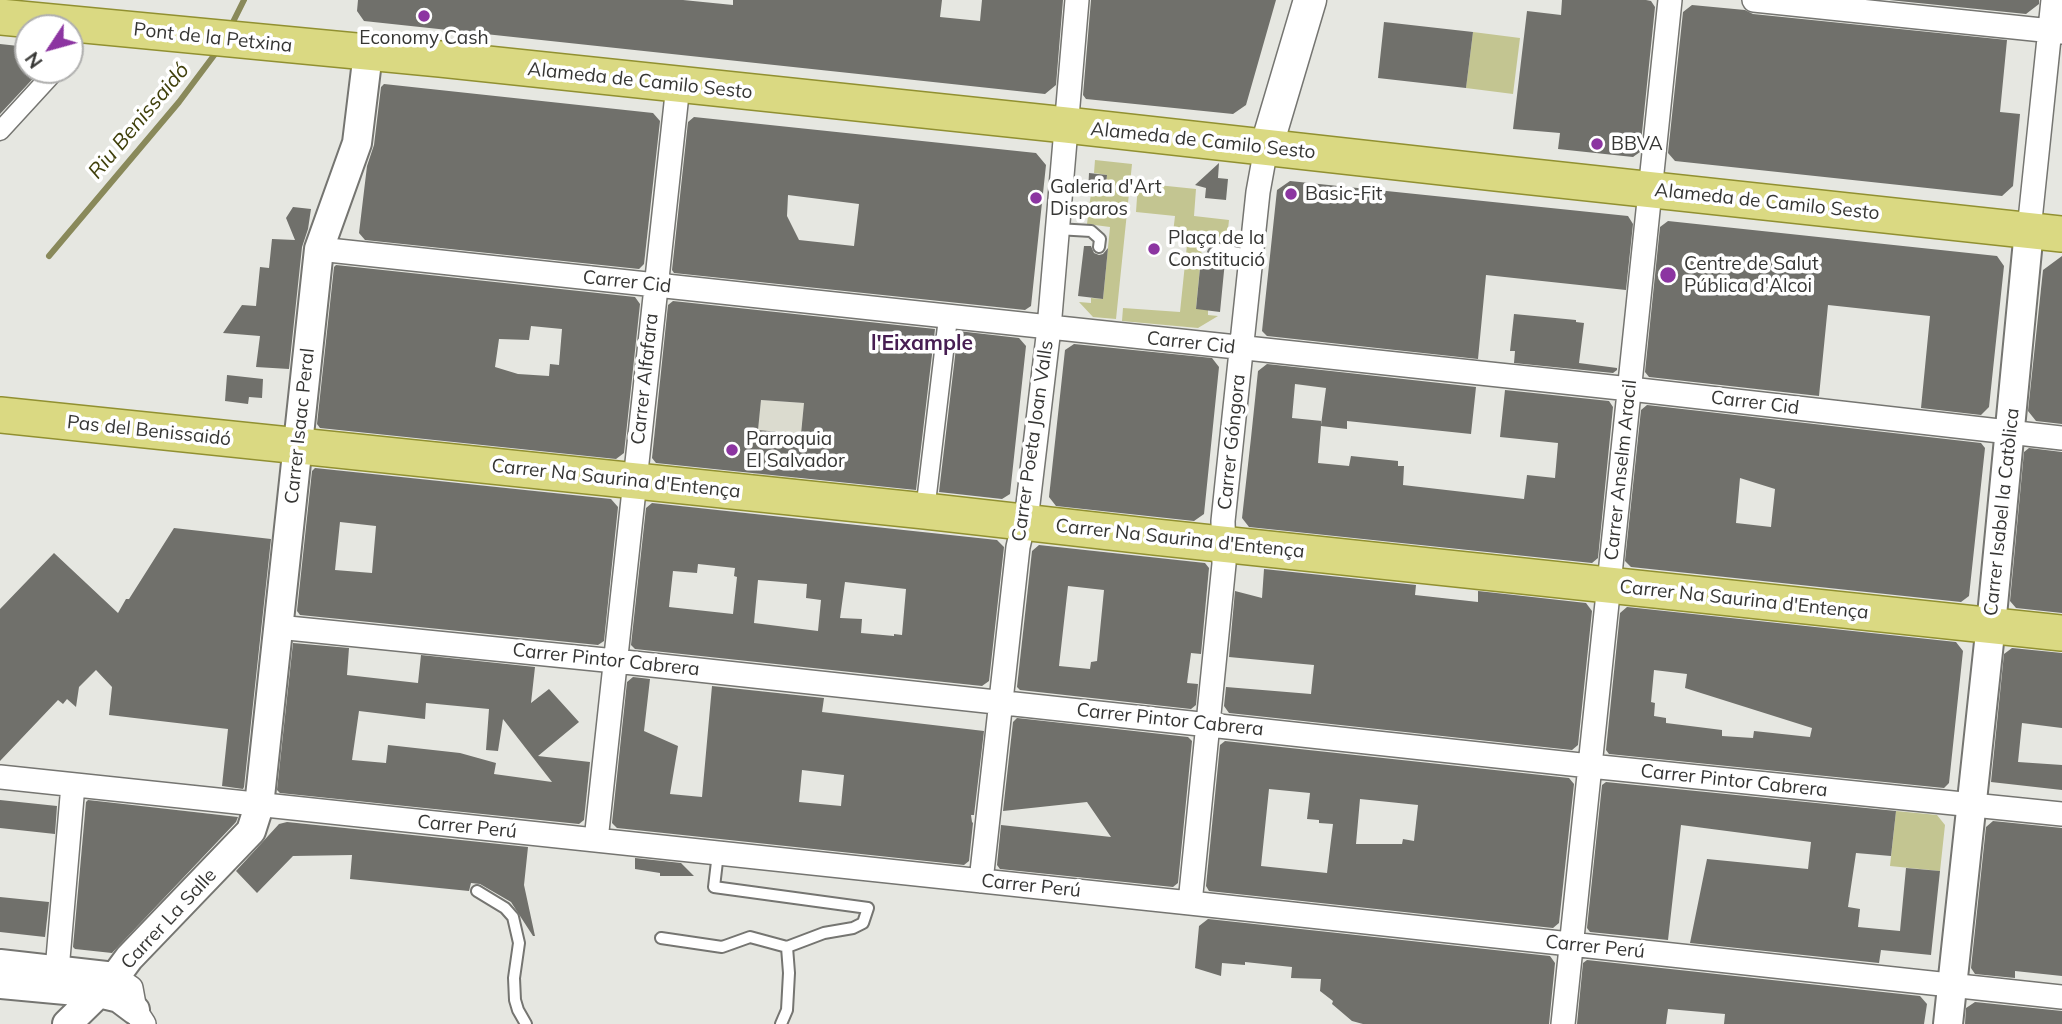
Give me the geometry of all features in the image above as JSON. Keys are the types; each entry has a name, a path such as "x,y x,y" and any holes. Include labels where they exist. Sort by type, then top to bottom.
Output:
{"main road":[{"path":"1266,148 1310,0"},
{"name":"Pont de la Petxina","path":"84,27 357,52"},
{"name":"Alameda de Camilo Sesto","path":"357,52 1066,125 2045,232"},
{"name":"Pas del Benissaidó","path":"0,415 298,447"},
{"name":"Carrer Na Saurina d'Entença","path":"298,447 925,510 1608,586 2062,633"}],"street":[{"name":"Carrer Poeta Joan Valls","path":"981,881 1018,547 1028,504 1049,328 1077,0"},
{"name":"Carrer Anselm Aracil","path":"1563,1024 1670,0"},
{"path":"1754,0 2056,32"},
{"name":"Carrer Isabel la Catòlica","path":"1948,1024 2010,433 2045,232 2056,32 2053,0"},
{"name":"Carrer Isaac Peral","path":"259,806 319,249 356,143 357,52"},
{"path":"0,131 43,84"},
{"name":"Carrer Alfafara","path":"596,840 678,85"},
{"name":"Carrer Góngora","path":"1190,903 1224,564 1223,520 1260,173 1266,148"},
{"name":"Carrer Cid","path":"319,249 1630,389 2062,438"},
{"path":"925,510 948,318"},
{"name":"Carrer Pintor Cabrera","path":"278,627 2062,814"},
{"name":"Carrer Perú","path":"0,777 2062,997"},
{"path":"57,970 73,785"},
{"name":"Carrer La Salle","path":"67,1024 251,831 259,806"},
{"path":"0,964 57,970 107,985 139,1017"},
{"path":"0,984 107,985"}],"lane":[{"path":"1058,229 1091,231 1100,239 1099,247"},
{"path":"1212,260 1213,253 1219,248 1252,256"},
{"path":"662,939 722,947 750,937 787,947 824,933 853,928 863,923 868,908 714,887 718,853"},
{"path":"477,891 505,908 513,917 519,943 514,978 515,1000 526,1024"},
{"path":"781,1024 787,1010 787,947"}],"shaded area":[{"path":"761,400 804,403 796,479 753,474"}],"green space":[{"path":"1473,32 1520,38 1513,94 1466,88"},
{"path":"1095,160 1132,164 1116,319 1093,317 1079,302 1091,303 1091,298 1103,299 1110,227 1087,224 1091,193 1105,194 1107,175 1094,173"},
{"path":"1138,183 1196,189 1194,216 1229,220 1227,238 1203,237 1196,308 1208,310 1208,315 1218,316 1198,328 1122,321 1123,308 1180,312 1188,235 1173,233 1175,216 1136,212"},
{"path":"1896,811 1937,815 1945,825 1940,871 1890,866"}],"building":[{"path":"358,0 683,0 733,5 733,0 942,0 940,17 980,21 982,0 1063,0 1056,85 1045,94 364,21 357,11"},
{"path":"1091,0 1276,0 1246,105 1233,114 1086,99 1083,95"},
{"path":"1562,0 1646,0 1651,1 1655,7 1640,152 1633,157 1558,149 1560,133 1513,129 1527,11 1561,15"},
{"path":"1889,0 2039,0 2039,4 2026,14"},
{"path":"1692,5 1745,10 1753,14 2007,40 2000,112 2020,114 2013,186 2002,196 1675,161 1668,153 1683,12"},
{"path":"1384,22 1473,32 1466,88 1378,78"},
{"path":"0,44 14,46 14,84 28,84 0,114"},
{"path":"384,84 653,113 660,121 644,264 639,269 365,240 359,233 367,166 374,145 381,87"},
{"path":"694,117 1036,153 1046,165 1031,306 1025,310 674,273 672,270 688,122","holes":["788,195 859,204 854,246 799,240 787,216"]},
{"path":"1219,163 1218,178 1228,179 1226,200 1205,198 1206,188 1195,185"},
{"path":"1089,173 1107,175 1105,195 1088,193"},
{"path":"1290,181 1628,216 1633,224 1626,290 1486,275 1478,359 1267,336 1262,331 1277,190"},
{"path":"293,207 311,209 302,247 289,369 256,367 260,336 223,333 242,305 256,306 260,267 269,268 272,239 295,240 286,218"},
{"path":"1668,221 1997,256 2004,266 1989,407 1981,415 1921,408 1930,316 1828,305 1819,396 1649,377 1645,372 1660,227"},
{"path":"1084,246 1091,246 1094,253 1099,255 1108,248 1103,299 1078,296"},
{"path":"2062,256 2062,424 2036,421 2028,411 2043,270"},
{"path":"1201,258 1204,258 1206,265 1211,268 1217,266 1220,260 1225,261 1220,312 1196,309"},
{"path":"336,265 635,297 640,304 624,453 616,459 320,428 317,424","holes":["531,326 562,329 559,365 550,364 549,376 518,374 495,367 499,339 529,340"]},
{"path":"673,301 935,329 916,490 656,463 652,458 668,305","holes":["761,400 804,403 801,434 758,430"]},
{"path":"1514,314 1584,323 1579,363 1617,370 1613,373 1514,363 1515,351 1510,351"},
{"path":"958,331 1019,338 1026,346 1010,494 1002,499 939,492"},
{"path":"1074,344 1212,358 1219,367 1204,514 1194,521 1056,506 1049,497 1065,350"},
{"path":"1267,364 1476,387 1471,434 1347,421 1347,429 1321,426 1318,463 1349,466 1351,456 1398,461 1398,466 1404,466 1403,485 1524,499 1527,475 1555,478 1558,443 1500,437 1505,390 1609,401 1613,407 1598,558 1592,563 1249,527 1242,518 1258,371","holes":["1295,384 1326,388 1322,421 1292,418"]},
{"path":"227,375 263,379 262,398 249,397 248,404 225,401"},
{"path":"1647,405 1981,443 1985,448 1969,596 1961,602 1631,567 1625,561 1641,410","holes":["1740,478 1775,489 1771,527 1736,523"]},
{"path":"2029,448 2062,452 2062,613 2016,608 2010,601 2024,452"},
{"path":"315,468 611,499 618,507 604,641 598,645 300,615 297,611 312,471","holes":["340,522 376,526 372,573 335,570"]},
{"path":"652,503 997,540 1004,547 989,681 982,686 635,649 631,645 646,508","holes":["698,564 735,568 734,576 737,577 733,614 669,607 673,571 697,573","758,580 807,584 806,598 821,600 818,631 754,623","845,582 906,589 902,635 861,633 862,619 840,618"]},
{"path":"174,528 271,539 243,789 222,786 228,729 109,715 112,687 96,670 79,687 76,707 67,699 63,704 58,700 0,761 0,609 54,553 118,613"},
{"path":"1039,545 1205,563 1209,568 1201,654 1191,653 1187,683 1198,684 1196,705 1191,709 1020,690 1017,687 1032,551","holes":["1068,586 1104,590 1097,661 1091,662 1090,669 1059,666"]},
{"path":"1264,569 1416,585 1415,595 1478,602 1478,591 1586,603 1592,611 1578,745 1572,750 1229,713 1224,706 1226,687 1311,694 1314,665 1229,657 1235,591 1262,598"},
{"path":"1627,607 1956,642 1963,651 1949,783 1944,788 1609,754 1606,750 1620,613","holes":["1654,670 1687,674 1685,688 1812,728 1810,737 1754,731 1753,738 1722,736 1722,730 1666,723 1666,718 1654,716 1655,703 1651,702"]},
{"path":"293,643 349,648 347,675 418,683 421,655 535,667 531,703 549,689 579,722 538,756 590,762 584,820 579,824 280,793 277,790","holes":["426,703 489,709 486,750 498,751 503,719 552,782 494,774 496,763 460,753 388,745 386,763 352,760 359,711 425,719"]},
{"path":"2012,648 2062,653 2062,728 2022,723 2018,762 2062,765 2062,790 1991,782 2004,654"},
{"path":"633,677 650,679 644,731 678,746 670,794 702,797 712,686 824,698 822,712 984,731 974,815 971,815 973,823 969,861 964,865 617,828 612,823 627,682","holes":["802,770 844,775 841,806 799,802"]},
{"path":"1017,718 1188,737 1192,741 1178,883 1173,887 1000,869 997,865 1001,825 1111,837 1087,802 1003,811 1013,722"},
{"path":"1225,741 1569,778 1574,784 1559,923 1553,928 1209,891 1206,886 1220,745","holes":["1269,789 1310,793 1307,819 1333,824 1327,873 1261,866","1360,799 1418,805 1414,841 1403,839 1402,844 1356,844"]},
{"path":"1606,782 1896,811 1891,856 1856,853 1848,907 1860,909 1858,927 1900,931 1906,868 1940,871 1931,955 1881,950 1879,963 1690,943 1707,859 1808,869 1811,842 1681,825 1668,940 1590,932 1587,928 1602,785"},
{"path":"0,800 57,806 55,834 0,828"},
{"path":"88,800 238,817 112,953 73,947"},
{"path":"1993,821 2062,828 2062,976 2015,971 2015,978 1975,974 1971,968 1986,827"},
{"path":"287,822 528,847 524,885 535,936 511,902 480,884 471,883 469,891 350,879 352,855 293,856 257,893 236,871 279,824"},
{"path":"635,858 681,863 694,876 660,876 660,873 635,869"},
{"path":"0,897 49,902 45,937 0,932"},
{"path":"1208,919 1550,956 1555,963 1549,1024 1363,1024 1352,1021 1320,991 1321,979 1291,978 1292,967 1245,962 1245,965 1222,963 1221,976 1195,968 1199,926"},
{"path":"1587,960 1920,996 1927,1004 1924,1024 1724,1024 1725,1014 1668,1009 1666,1024 1577,1024 1583,963"},
{"path":"1975,1002 2062,1011 2062,1024 1965,1024 1966,1008"}],"waterway":[{"name":"Riu Benissaidó","path":"230,28 244,0"},
{"name":"Riu Benissaidó","path":"49,256 179,102 218,50"}],"place":[{"name":"Economy Cash","path":"424,16"},
{"name":"BBVA","path":"1597,144"},
{"name":"Basic-Fit","path":"1291,194"},
{"name":"Galeria d'Art Disparos","path":"1036,198"},
{"name":"Plaça de la Constitució","path":"1154,249"},
{"name":"Centre de Salut Pública d'Alcoi","path":"1668,275"},
{"name":"Parroquia El Salvador","path":"732,450"}],"district":[{"name":"l'Eixample","path":"922,344"}]}
